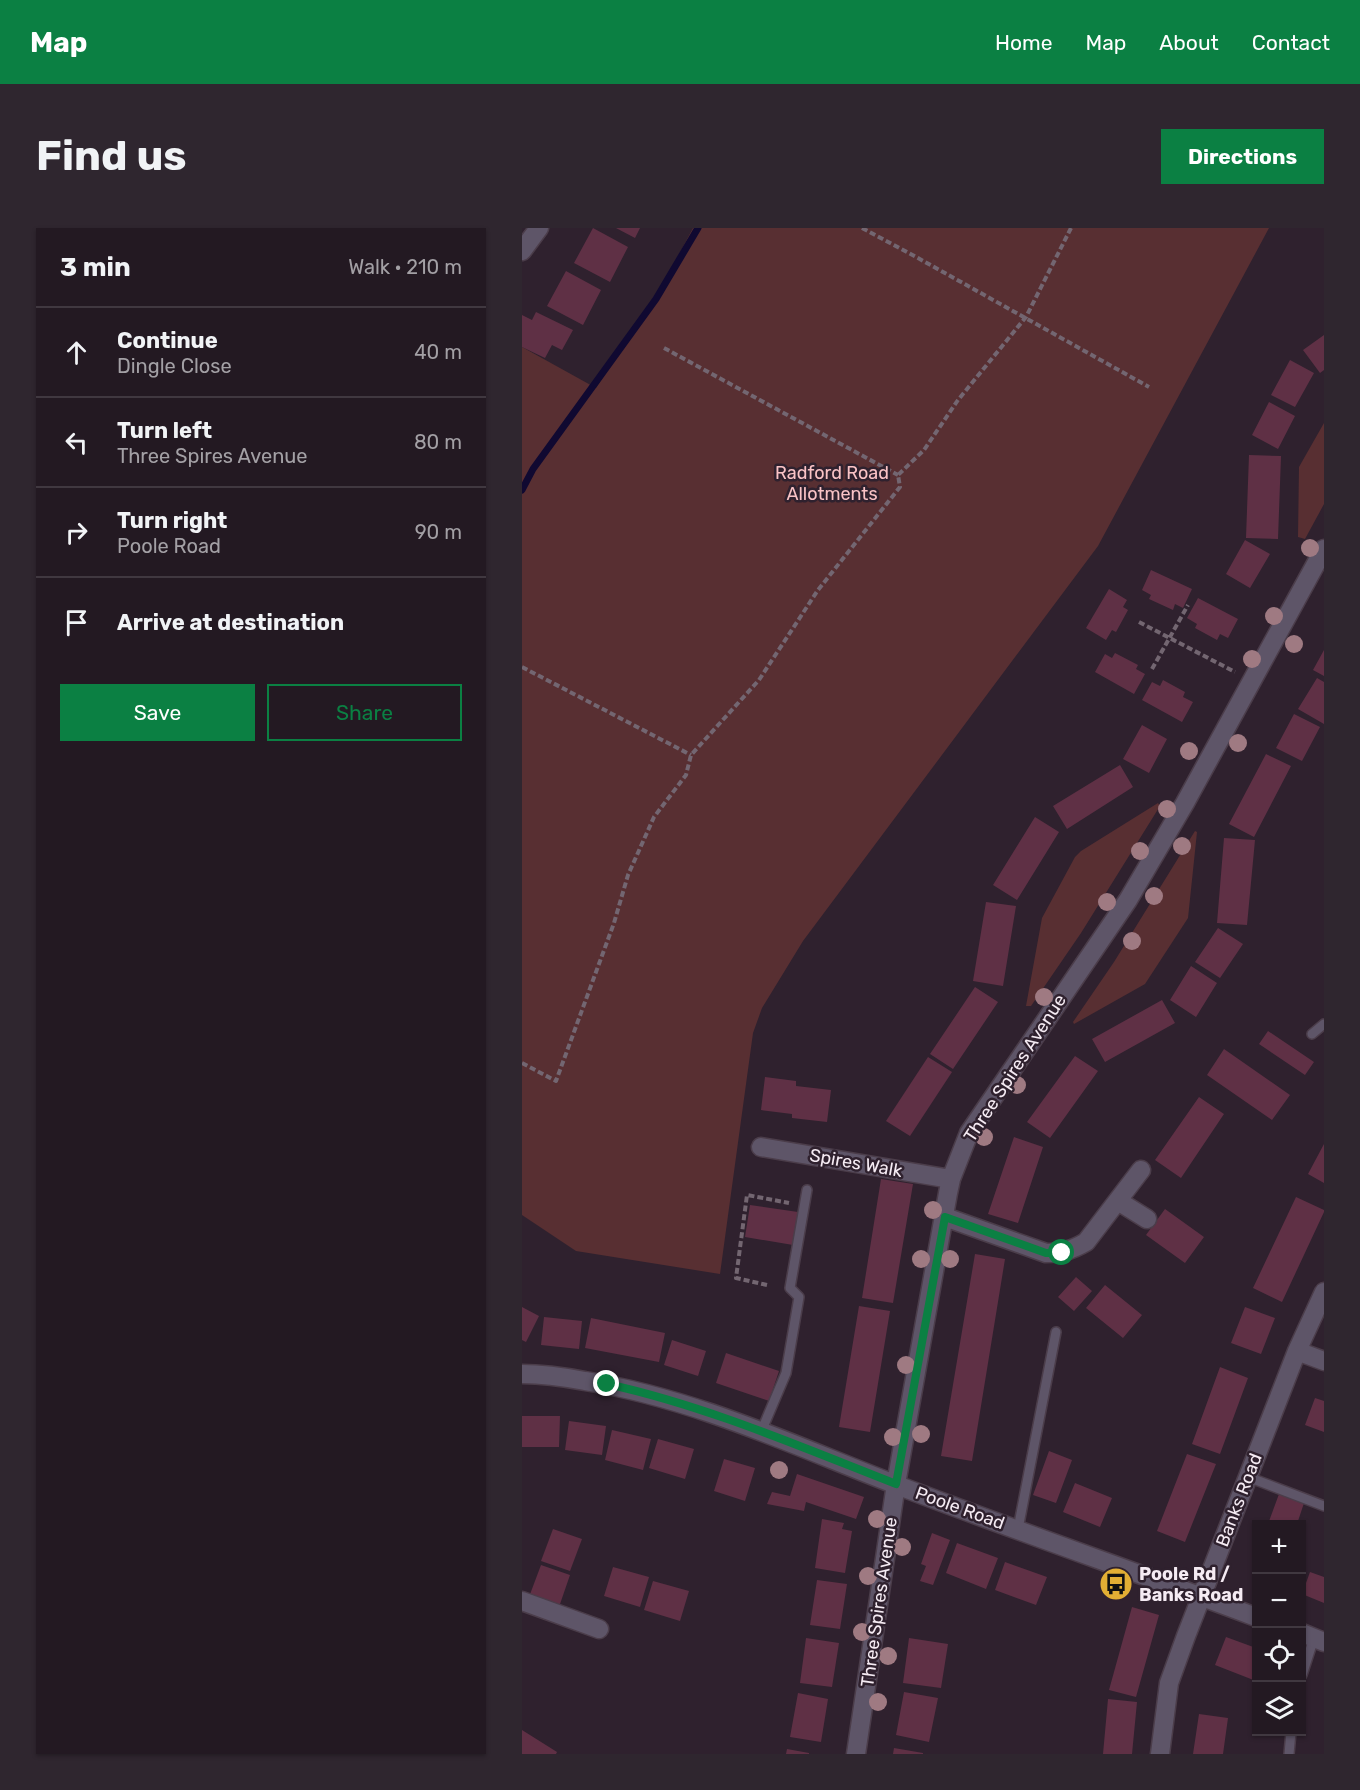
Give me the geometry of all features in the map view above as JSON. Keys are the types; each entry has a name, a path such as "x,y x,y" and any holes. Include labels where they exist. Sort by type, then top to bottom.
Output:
{"street":[{"path":"522,251 539,228"},
{"name":"Three Spires Avenue","path":"856,1754 896,1484 951,1179 969,1133 1128,900 1185,803 1324,549"},
{"name":"Spires Walk","path":"760,1147 951,1179"},
{"path":"945,1217 1046,1253 1062,1253 1086,1242 1141,1170"},
{"path":"1118,1201 1147,1219"},
{"name":"Banks Road","path":"1160,1754 1169,1683 1297,1351 1324,1292"},
{"path":"1297,1351 1324,1361"},
{"name":"Poole Road","path":"522,1374 567,1378 656,1395 705,1410 896,1484 1252,1615"},
{"path":"522,1601 598,1629"}],"lane":[{"path":"1312,1034 1324,1024"},
{"path":"762,1432 786,1373 799,1297 790,1287 807,1190"},
{"path":"1018,1529 1056,1332"},
{"path":"1248,1477 1324,1506"},
{"path":"1306,1662 1313,1638"},
{"path":"1289,1754 1291,1736"}],"path":[{"path":"861,228 1026,317 1149,387"},
{"path":"898,475 924,450 958,400 1026,317 1071,228"},
{"path":"664,348 898,475"},
{"path":"522,1063 556,1081 614,923 628,875 654,817 686,776 691,756 759,680 818,590 900,487 898,475"},
{"path":"1152,669 1188,605"},
{"path":"1139,622 1252,681"},
{"path":"522,668 691,756"},
{"path":"767,1285 736,1278 747,1195 799,1204"}],"green space":[{"name":"Radford Road Allotments","path":"693,228 1269,228 1098,546 803,941 762,1008 753,1033 720,1274 576,1251 522,1215 522,347 596,388 663,284"},
{"path":"1324,423 1324,504 1305,539 1298,537 1299,467"},
{"path":"1158,803 1160,806 1081,933 1031,1006 1026,1006 1042,918 1075,857"},
{"path":"1195,831 1197,832 1188,918 1145,984 1074,1024 1073,1022 1114,962"}],"building":[{"path":"593,228 628,247 610,282 574,263"},
{"path":"616,228 640,228 635,238"},
{"path":"566,271 601,290 583,325 547,306"},
{"path":"536,312 573,330 562,350 552,345 545,358 522,347 522,315 532,320"},
{"path":"1324,335 1324,370 1320,373 1303,350"},
{"path":"1290,360 1314,373 1295,407 1271,395"},
{"path":"1269,402 1295,416 1278,449 1252,435"},
{"path":"1249,455 1281,456 1278,539 1246,538"},
{"path":"1245,540 1270,554 1250,588 1226,574"},
{"path":"1151,570 1192,589 1183,608 1175,604 1173,610 1149,599 1151,595 1142,590"},
{"path":"1109,589 1127,600 1123,607 1128,610 1116,632 1112,630 1106,640 1086,628"},
{"path":"1198,598 1238,619 1228,638 1220,634 1217,640 1195,628 1197,624 1187,618"},
{"path":"1324,650 1324,676 1313,670"},
{"path":"1115,653 1138,665 1136,669 1145,674 1134,694 1095,672 1105,654 1112,658"},
{"path":"1317,678 1324,682 1324,724 1298,709"},
{"path":"1163,680 1185,692 1183,697 1193,702 1182,722 1142,700 1152,682 1160,686"},
{"path":"1294,714 1320,727 1302,761 1276,748"},
{"path":"1142,725 1167,739 1149,773 1123,759"},
{"path":"1266,754 1291,766 1254,837 1229,824"},
{"path":"1120,765 1133,787 1067,829 1053,806"},
{"path":"1035,817 1059,832 1017,900 993,885"},
{"path":"1224,838 1255,840 1247,925 1217,923"},
{"path":"986,902 1016,906 1003,986 973,981"},
{"path":"1218,928 1243,944 1220,978 1195,962"},
{"path":"1191,966 1217,983 1196,1017 1170,1000"},
{"path":"975,987 998,1002 953,1069 930,1054"},
{"path":"1162,1000 1175,1023 1105,1062 1092,1039"},
{"path":"1268,1031 1314,1062 1305,1075 1259,1044"},
{"path":"1224,1049 1290,1095 1272,1120 1207,1075"},
{"path":"1075,1056 1098,1071 1050,1138 1027,1122"},
{"path":"928,1057 952,1072 910,1136 886,1121"},
{"path":"765,1077 796,1081 796,1086 831,1090 827,1122 792,1118 792,1114 761,1110"},
{"path":"1199,1097 1224,1114 1181,1178 1155,1160"},
{"path":"1014,1137 1043,1147 1018,1223 988,1214"},
{"path":"1324,1144 1324,1183 1308,1174"},
{"path":"881,1179 913,1184 893,1303 862,1298"},
{"path":"1296,1197 1324,1212 1282,1302 1253,1288"},
{"path":"750,1205 798,1212 793,1245 745,1237"},
{"path":"1165,1209 1204,1237 1185,1263 1146,1235"},
{"path":"975,1254 1005,1259 972,1461 941,1456"},
{"path":"1076,1277 1092,1291 1074,1311 1058,1297"},
{"path":"1105,1285 1142,1315 1123,1338 1086,1308"},
{"path":"859,1306 890,1311 870,1432 839,1427"},
{"path":"522,1307 539,1316 526,1342 522,1340"},
{"path":"1245,1307 1275,1318 1261,1354 1231,1343"},
{"path":"544,1317 582,1321 579,1349 541,1345"},
{"path":"591,1318 665,1333 659,1362 585,1348"},
{"path":"672,1340 706,1351 698,1376 664,1365"},
{"path":"726,1353 779,1371 769,1401 716,1383"},
{"path":"1220,1367 1248,1378 1220,1454 1192,1444"},
{"path":"1315,1398 1324,1401 1324,1432 1305,1425"},
{"path":"522,1416 560,1416 559,1447 522,1447"},
{"path":"569,1421 606,1426 602,1455 565,1450"},
{"path":"612,1430 651,1439 643,1470 605,1460"},
{"path":"658,1439 694,1449 685,1479 649,1468"},
{"path":"1049,1451 1072,1460 1056,1503 1033,1495"},
{"path":"1187,1454 1216,1464 1185,1542 1157,1531"},
{"path":"724,1459 755,1468 745,1501 714,1491"},
{"path":"797,1474 864,1497 856,1519 806,1502 804,1511 767,1504 772,1492 790,1496"},
{"path":"1075,1483 1112,1498 1100,1527 1063,1512"},
{"path":"1279,1494 1304,1503 1298,1520 1269,1520"},
{"path":"822,1519 844,1523 842,1529 852,1531 845,1573 815,1568"},
{"path":"553,1529 582,1539 570,1571 541,1561"},
{"path":"932,1533 950,1540 933,1585 920,1581 926,1566 921,1564"},
{"path":"957,1543 998,1558 986,1589 946,1573"},
{"path":"1005,1562 1047,1577 1036,1605 995,1590"},
{"path":"541,1565 570,1575 559,1607 529,1597"},
{"path":"613,1567 649,1577 640,1607 604,1596"},
{"path":"1310,1572 1324,1577 1324,1603 1306,1596 1306,1583"},
{"path":"817,1580 847,1584 840,1629 810,1625"},
{"path":"653,1581 689,1591 680,1621 644,1610"},
{"path":"1132,1607 1159,1615 1136,1697 1109,1690"},
{"path":"1226,1637 1252,1647 1252,1679 1215,1665"},
{"path":"806,1638 839,1643 832,1687 800,1683"},
{"path":"909,1638 948,1644 941,1688 903,1683"},
{"path":"904,1692 938,1698 929,1742 896,1735"},
{"path":"798,1693 828,1699 821,1742 790,1737"},
{"path":"1108,1699 1137,1702 1132,1754 1103,1754"},
{"path":"1199,1714 1228,1718 1223,1754 1193,1754"},
{"path":"522,1730 557,1752 556,1754 522,1754"},
{"path":"894,1748 923,1753 923,1754 893,1754"},
{"path":"787,1749 809,1753 809,1754 786,1754"}],"waterway":[{"path":"522,490 533,469 656,299 698,228"}],"place":[{"name":"Poole Rd / Banks Road","path":"1116,1584"}],"route":[{"path":"607,1384 656,1395 705,1410 896,1484 945,1217 1046,1253 1062,1253"}]}
